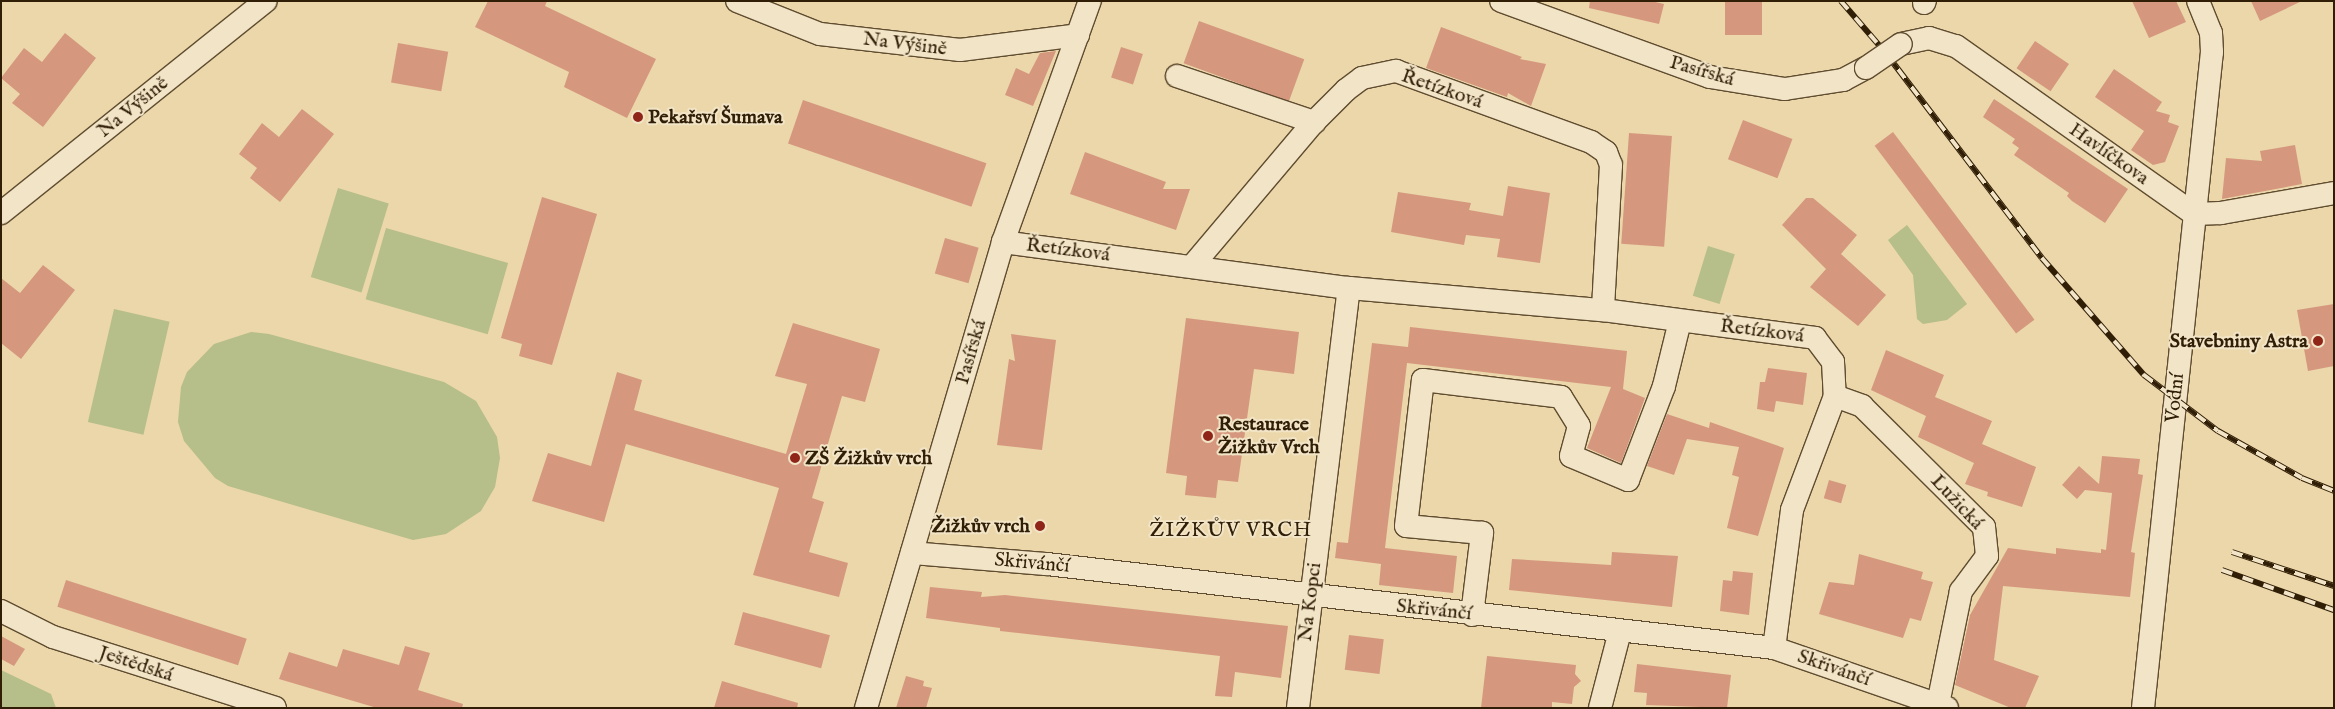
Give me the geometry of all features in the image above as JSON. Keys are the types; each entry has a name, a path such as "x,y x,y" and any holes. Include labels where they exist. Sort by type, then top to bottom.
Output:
{"street":[{"name":"Na Výšině","path":"1,213 266,1"},
{"name":"Na Výšině","path":"737,1 820,34 960,50 1078,35"},
{"name":"Pasířská","path":"866,708 1003,242 1090,1"},
{"name":"Pasířská","path":"1502,1 1710,77 1785,88 1843,80 1866,68 1901,44"},
{"name":"Vodní","path":"2143,708 2212,52 2211,33 2198,1"},
{"name":"Havlíčkova","path":"1901,44 1929,38 1956,46 2194,214"},
{"name":"Řetízková","path":"1193,265 1314,122 1362,78 1396,71 1591,142 1606,152 1611,165 1603,310"},
{"path":"1177,76 1314,122"},
{"path":"2194,214 2221,213 2334,192"},
{"name":"Řetízková","path":"1003,242 1193,265 1348,288 1603,310 1815,338 1833,362 1834,396"},
{"name":"Na Kopci","path":"1298,708 1348,288"},
{"path":"1472,614 1482,533 1406,526 1423,380 1561,398 1579,426 1571,456 1628,480 1664,386 1680,320"},
{"path":"1774,648 1792,510 1834,396"},
{"name":"Lužická","path":"1834,396 1862,406 1984,526 1986,556 1961,591 1943,706"},
{"name":"Skřivánčí","path":"912,553 1047,564 1310,596 1774,648 1943,706"},
{"name":"Ještědská","path":"1,611 54,637 275,708"},
{"path":"1600,708 1620,631"}],"green space":[{"path":"338,188 389,203 361,292 311,277"},
{"path":"1907,225 1967,304 1947,320 1923,324 1917,319 1913,275 1888,240"},
{"path":"386,228 508,263 488,334 366,299"},
{"path":"1708,246 1735,254 1720,304 1693,296"},
{"path":"114,309 170,322 143,435 88,422"},
{"path":"251,332 269,334 444,382 476,401 497,437 500,458 495,487 481,511 446,534 413,540 228,486 215,478 184,441 178,422 181,387 187,372 214,344"},
{"path":"1,670 51,694 56,708 1,708"}],"building":[{"path":"488,1 547,1 545,6 656,59 627,118 564,87 569,72 475,27"},
{"path":"1590,1 1651,1 1664,4 1659,24 1589,8"},
{"path":"1725,1 1762,1 1762,35 1725,35"},
{"path":"2132,1 2176,1 2186,22 2149,38"},
{"path":"2251,1 2302,1 2260,21"},
{"path":"1199,21 1304,59 1289,102 1184,63"},
{"path":"1441,27 1522,57 1520,59 1546,64 1531,106 1508,93 1507,97 1426,68"},
{"path":"65,33 96,58 43,127 12,103 20,94 1,78 24,48 42,62"},
{"path":"2035,41 2069,64 2051,91 2017,68"},
{"path":"398,43 448,52 441,91 391,82"},
{"path":"1121,47 1143,54 1133,85 1111,77"},
{"path":"1056,51 1033,106 1005,95 1016,68 1029,74 1040,53"},
{"path":"2114,69 2162,102 2156,111 2170,115 2168,122 2179,126 2165,162 2153,165 2131,150 2144,131 2095,97"},
{"path":"1994,99 2128,189 2105,223 2072,201 2067,196 2069,193 2014,155 2019,148 2012,143 2015,139 1983,117"},
{"path":"803,100 986,163 971,207 788,143"},
{"path":"302,109 334,134 280,202 250,178 257,168 239,154 262,123 279,137"},
{"path":"1743,120 1792,139 1777,178 1728,159"},
{"path":"1893,132 2034,320 2016,334 1875,146"},
{"path":"1629,133 1672,136 1664,247 1621,244"},
{"path":"2295,145 2302,184 2222,199 2226,158 2262,161 2260,151"},
{"path":"1085,152 1166,182 1163,189 1190,189 1176,230 1070,194"},
{"path":"1508,186 1550,193 1540,263 1497,257 1500,239 1466,235 1464,245 1391,232 1398,192 1471,203 1469,210 1503,216"},
{"path":"542,197 597,214 552,365 519,356 522,344 501,338"},
{"path":"1806,198 1813,198 1857,235 1841,254 1886,295 1858,326 1810,287 1826,269 1782,225"},
{"path":"945,238 979,248 968,283 935,274"},
{"path":"43,265 75,290 21,359 1,343 1,278 20,293"},
{"path":"2334,304 2334,366 2308,371 2297,310"},
{"name":"Restaurace Žižkův Vrch","path":"1186,318 1299,332 1294,374 1254,369 1238,482 1218,480 1216,498 1185,495 1187,476 1166,473"},
{"path":"793,323 880,349 865,402 842,396 812,498 824,502 809,552 848,563 839,597 753,575 779,488 626,444 604,522 532,501 548,453 591,466 617,372 642,380 634,410 786,454 807,384 775,376"},
{"path":"1410,327 1627,351 1623,389 1645,398 1621,463 1587,448 1611,387 1407,363 1385,548 1457,556 1453,593 1379,585 1381,564 1335,558 1337,542 1348,543 1372,343 1408,347"},
{"path":"1011,334 1056,340 1042,450 997,445 1009,359 1015,361"},
{"path":"1886,350 1944,375 1935,397 1992,421 1982,444 2036,467 2022,507 1987,496 1988,492 1965,484 1974,463 1918,437 1926,416 1871,390"},
{"path":"1768,368 1807,373 1803,405 1776,401 1774,412 1757,409 1760,382 1765,382"},
{"path":"1667,414 1709,428 1710,422 1784,448 1758,536 1727,528 1739,477 1732,475 1739,447 1687,439 1674,475 1647,466"},
{"path":"2102,456 2140,459 2138,474 2143,475 2131,552 2135,553 2130,597 2003,586 1994,660 2039,676 2025,708 2011,708 1955,685 1970,615 2008,548 2056,554 2056,548 2101,553 2101,549 2106,550 2112,493 2085,490 2077,499 2062,485 2079,466 2099,484"},
{"path":"1829,480 1846,485 1841,503 1824,498"},
{"path":"1612,552 1678,556 1672,607 1509,590 1512,559 1611,565"},
{"path":"1859,554 1923,572 1921,579 1933,582 1921,621 1910,618 1903,638 1819,614 1829,582 1854,585"},
{"path":"1733,571 1753,573 1749,615 1720,611 1723,580 1732,581"},
{"path":"66,580 247,639 238,665 57,607"},
{"path":"930,587 982,592 981,597 1005,595 1288,626 1281,678 1235,672 1232,697 1215,696 1220,656 1000,631 1000,628 926,618"},
{"path":"743,612 830,635 821,668 734,645"},
{"path":"1349,635 1384,639 1379,674 1345,670"},
{"path":"1,636 25,649 14,666 1,659"},
{"path":"405,646 430,653 418,690 463,704 462,708 377,708 279,679 289,652 337,667 343,649 399,665"},
{"path":"1487,656 1576,665 1575,674 1581,681 1574,687 1572,704 1552,702 1552,708 1481,708"},
{"path":"1637,664 1731,675 1727,708 1646,705 1647,693 1634,692"},
{"path":"906,676 924,681 923,686 932,688 926,708 896,708"},
{"path":"722,681 798,703 797,708 714,708"}],"railway":[{"path":"1841,1 1885,52 2042,258 2144,375 2218,431 2302,478 2334,491"},
{"path":"2232,552 2334,586"},
{"path":"2222,570 2334,610"}],"place":[{"name":"Pekařsví Šumava","path":"638,117"},
{"name":"Stavebniny Astra","path":"2318,341"},
{"name":"Restaurace Žižkův Vrch","path":"1208,436"},
{"name":"ZŠ Žižkův vrch","path":"795,458"},
{"name":"Žižkův vrch","path":"1040,526"}],"district":[{"name":"ŽIŽKŮV VRCH","path":"1231,531"}]}
